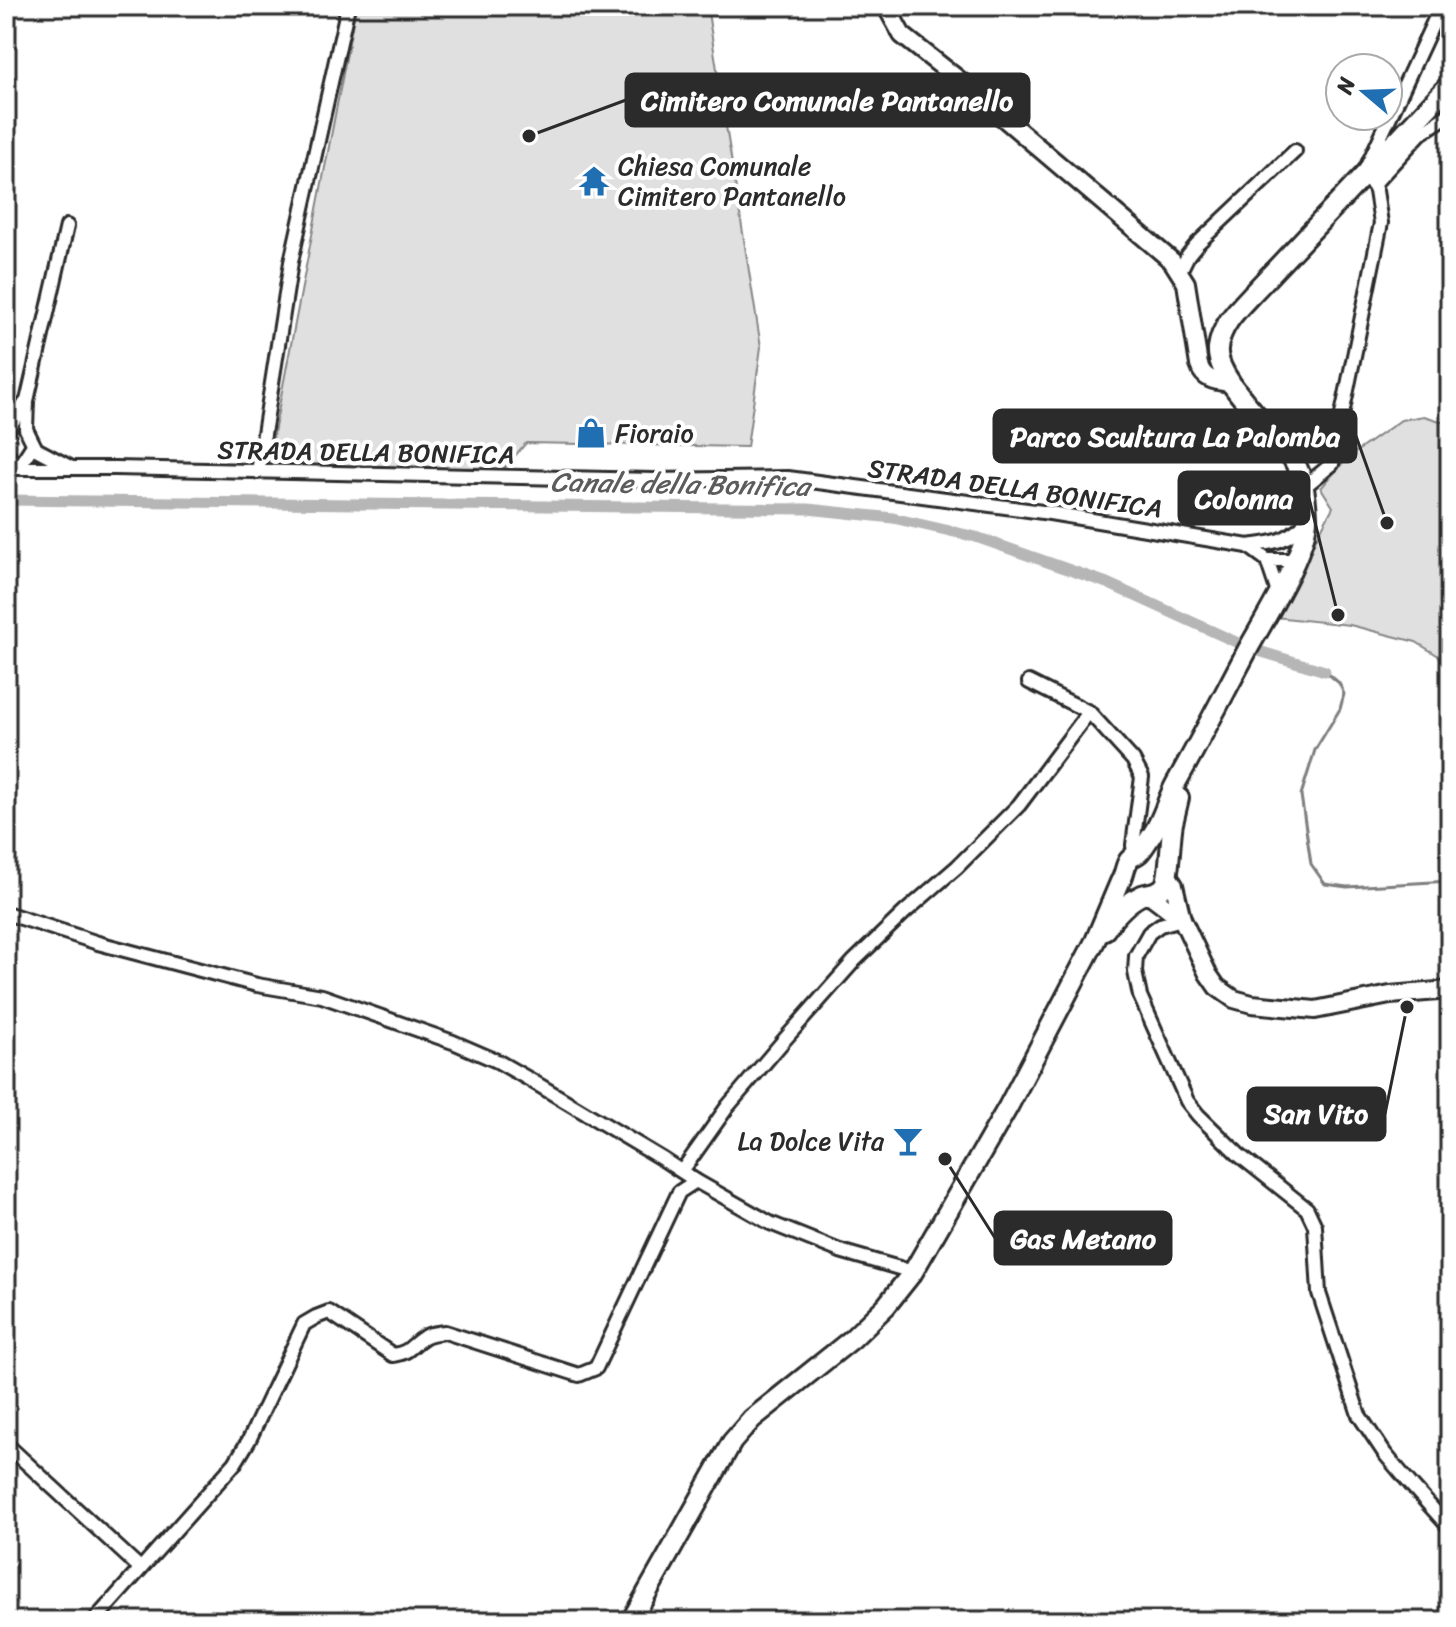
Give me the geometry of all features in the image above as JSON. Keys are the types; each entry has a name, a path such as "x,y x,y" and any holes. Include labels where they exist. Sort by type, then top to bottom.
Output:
{"main road":[{"path":"886,6 902,35 1172,261 1186,283 1202,374 1213,380 1231,383"},
{"path":"631,1621 732,1442 752,1419 828,1359 886,1306 913,1272 1008,1107 1095,941 1127,864 1155,831 1174,787 1296,560 1302,543 1307,522 1304,487 1295,462 1221,368 1217,351 1221,336 1229,320 1368,181 1450,84"},
{"path":"1095,941 1113,919 1146,894 1163,887 1184,770"},
{"path":"1137,854 1145,851 1156,853 1164,860 1182,919 1208,974 1217,987 1234,999 1252,1004 1315,1010 1390,995 1450,990"},
{"path":"1125,875 1133,890 1146,894 1182,919"}],"street":[{"path":"258,472 291,262 348,6"},
{"path":"1368,181 1441,6"},
{"path":"1368,181 1421,133 1450,114"},
{"path":"1180,271 1197,244 1295,151"},
{"path":"1304,487 1332,464 1381,223 1376,191 1368,181"},
{"path":"67,226 27,401 26,429 36,449 71,468"},
{"path":"6,432 27,401"},
{"path":"6,452 12,468 33,445"},
{"name":"STRADA DELLA BONIFICA","path":"12,468 653,480 788,478 1050,513 1248,546"},
{"path":"1248,546 1290,537 1307,522"},
{"path":"1276,542 1296,560"},
{"path":"1248,546 1267,560 1296,560"},
{"path":"1267,560 1274,601"},
{"path":"1029,682 1089,712 1133,760 1142,777 1133,837 1137,854"},
{"path":"682,1171 728,1106 854,961 957,867 1019,805 1089,712"},
{"path":"6,913 98,943 257,985 322,996 453,1042 527,1078 770,1223 840,1251 913,1272"},
{"path":"1182,919 1160,925 1149,933 1136,956 1135,972 1145,1009 1192,1108 1239,1155 1307,1209 1315,1226 1319,1293 1359,1415 1385,1454 1450,1528"},
{"path":"94,1621 235,1463 304,1324 329,1312 393,1355 404,1354 423,1337 445,1332 579,1375 596,1368 679,1192 696,1181"},
{"path":"6,1444 140,1568"}],"shaded area":[{"path":"356,6 707,6 761,347 747,447 526,443 501,472 268,464"},
{"path":"1424,416 1450,424 1450,663 1416,642 1350,625 1274,617 1333,507 1321,488 1346,459 1401,420"}],"waterway":[{"name":"Canale della Bonifica","path":"6,500 808,509 893,518 976,537 1107,583 1249,648 1325,671"},
{"path":"1325,671 1339,683 1344,694 1340,709 1315,750 1301,795 1311,864 1325,884 1347,887 1450,881"}],"place":[{"name":"Cimitero Comunale Pantanello","path":"529,136"},
{"name":"Chiesa Comunale Cimitero Pantanello","path":"594,181"},
{"name":"Fioraio","path":"591,433"},
{"name":"Parco Scultura La Palomba","path":"1387,523"},
{"name":"Colonna","path":"1338,615"},
{"name":"San Vito","path":"1407,1007"},
{"name":"La Dolce Vita","path":"908,1141"},
{"name":"Gas Metano","path":"945,1159"}]}
